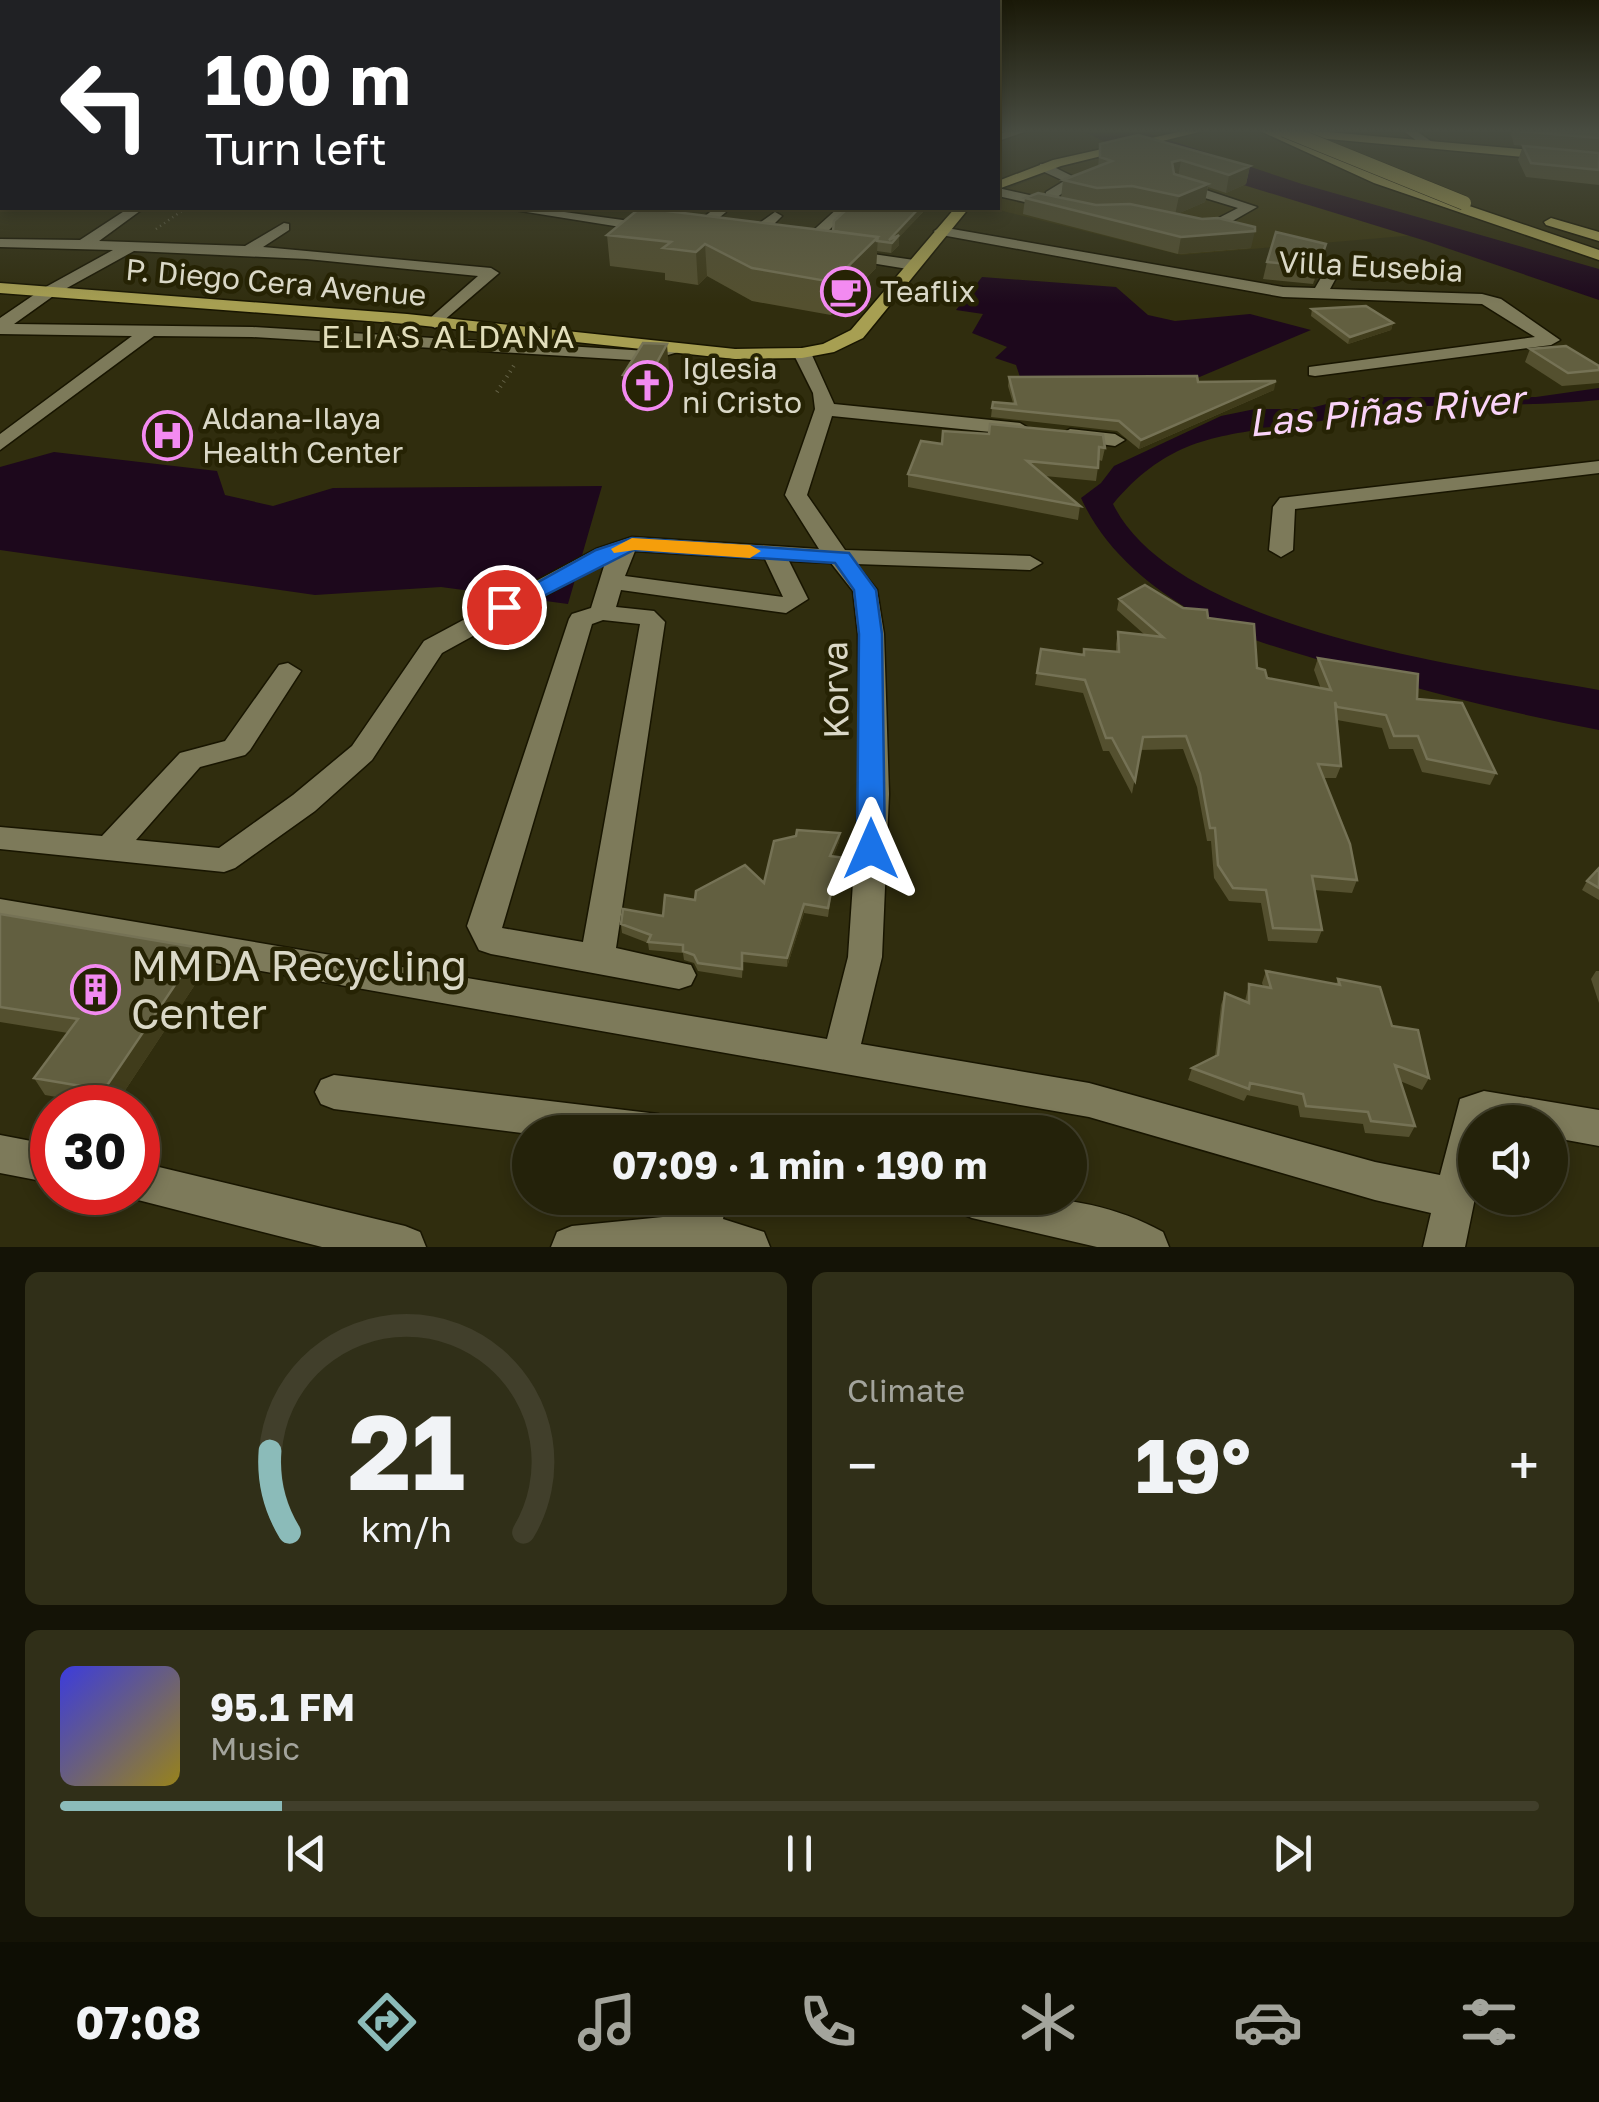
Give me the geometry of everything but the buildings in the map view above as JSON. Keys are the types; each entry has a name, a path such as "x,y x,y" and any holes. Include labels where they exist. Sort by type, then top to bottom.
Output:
{"main road":[{"path":"1402,188 1599,255"},
{"path":"1429,188 1599,246"},
{"path":"1452,188 1599,237"},
{"name":"P. Diego Cera Avenue","path":"0,288 444,324 680,349 771,356 802,354 828,348 856,334 960,210"}],"street":[{"path":"1038,201 1060,188"},
{"path":"1174,223 1210,228 1250,207 1188,188"},
{"path":"1000,189 1075,210"},
{"path":"83,245 135,210"},
{"path":"811,246 843,210"},
{"path":"565,211 710,236"},
{"path":"680,232 719,212"},
{"path":"775,216 759,230 811,246"},
{"path":"249,250 284,227"},
{"name":"Villa Eusebia","path":"941,230 1283,292 1482,298 1495,302 1552,340 1314,371"},
{"path":"746,241 811,246"},
{"path":"0,244 249,250 395,260 490,273 444,324 435,343"},
{"path":"0,327 50,291 131,246"},
{"path":"837,254 914,265"},
{"path":"1319,294 1334,267"},
{"path":"0,327 252,332 648,356 680,349"},
{"path":"0,444 148,332"},
{"path":"802,354 808,374 826,396 825,409 1115,440"},
{"name":"Korva","path":"825,409 796,495 820,535 865,590 871,634 871,920 852,1025 839,1058"},
{"path":"1281,550 1284,507 1288,503 1599,467"},
{"path":"0,838 215,860 232,856 304,804 362,753 439,642 604,554 632,544 842,558 1030,562"},
{"path":"602,613 622,549"},
{"path":"613,582 786,606 796,599 774,553"},
{"path":"597,958 652,622 645,616 602,613 581,619 484,926 491,940 679,975"},
{"path":"109,849 190,760 235,748 288,671"},
{"path":"0,912 1089,1100 1376,1181 1454,1198"},
{"path":"334,1092 520,1115"},
{"path":"1444,1247 1474,1111 1484,1108 1599,1128"},
{"path":"0,1154 30,1160"},
{"path":"160,1186 405,1247"},
{"path":"1047,1215 1122,1232 1148,1247"},
{"path":"572,1247 703,1216 749,1247"}],"path":[{"path":"497,392 526,350"}],"shaded area":[{"path":"1009,188 1259,188 1416,235 1181,255 999,210 1000,192"},
{"path":"1254,188 1317,188 1599,269 1599,300"},
{"path":"982,277 1116,287 1148,315 1175,321 1250,314 1311,330 1190,381 1020,377 1016,365 995,358 1007,347 972,333 983,314 956,310"},
{"path":"1599,388 1599,400 1408,407 1222,436 1155,464 1113,504 1147,548 1197,583 1260,613 1405,655 1599,690 1599,730 1404,685 1231,631 1145,579 1102,534 1081,498 1101,483 1114,466 1221,416 1255,409 1307,409 1354,397 1536,397"},
{"path":"54,452 217,471 225,495 273,506 333,488 602,486 568,604 441,587 315,595 0,550 0,467"}],"slow traffic":[{"path":"621,549 632,544 750,551"}],"place":[{"name":"Teaflix","path":"845,291"},
{"name":"Iglesia ni Cristo","path":"647,385"},
{"name":"Aldana-Ilaya Health Center","path":"167,435"},
{"name":"MMDA Recycling Center","path":"96,989"}],"district":[{"name":"ELIAS ALDANA","path":"449,336"}],"route":[{"path":"504,607 604,554 632,544 842,558 865,590 871,634 871,849"}],"water label":[{"name":"Las Piñas River","path":"1386,410"}]}
